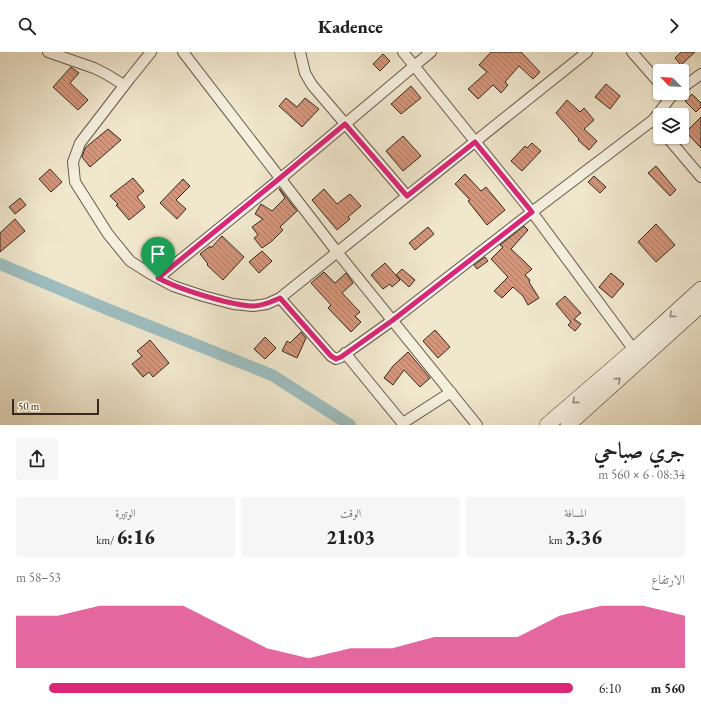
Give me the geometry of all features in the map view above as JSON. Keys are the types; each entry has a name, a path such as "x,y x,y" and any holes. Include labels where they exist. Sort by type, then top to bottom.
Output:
{"street":[{"path":"48,52 94,68 124,85"},
{"path":"151,52 80,143 73,162 75,182 108,234 130,261 174,286 233,304 253,306 267,304 280,298 587,52"},
{"path":"183,52 337,252 477,425"},
{"path":"300,52 305,73 312,85 407,196"},
{"path":"403,52 532,212 634,350"},
{"path":"158,278 431,52"},
{"path":"632,52 653,76"},
{"path":"689,83 701,74"},
{"path":"280,298 331,356 336,359 341,357 393,320 653,120"},
{"path":"673,144 701,177"},
{"path":"546,425 634,350 701,289"},
{"path":"568,425 701,305"},
{"path":"345,353 403,424 450,392"}],"building":[{"path":"491,52 521,52 540,72 533,79 519,66 505,82 508,85 501,93 493,85 478,99 468,89 487,72 479,65"},
{"path":"681,52 695,52 682,64 680,64 675,58"},
{"path":"383,54 390,61 380,71 373,64"},
{"path":"71,67 79,73 70,83 88,100 78,110 53,87"},
{"path":"606,84 620,96 610,109 595,97"},
{"path":"411,86 421,98 401,114 391,104"},
{"path":"692,94 701,103 701,107 696,112 685,101 689,100 689,97"},
{"path":"286,98 297,107 305,98 319,109 302,127 279,106"},
{"path":"567,100 580,112 584,108 594,120 584,129 597,141 589,150 578,140 579,139 556,113"},
{"path":"701,117 701,148 689,135 689,129"},
{"path":"108,129 121,140 90,167 82,157 85,148"},
{"path":"403,136 421,156 403,171 386,151"},
{"path":"532,143 541,151 522,171 511,161 525,146 527,148"},
{"path":"656,166 676,190 670,196 648,173"},
{"path":"50,169 62,182 51,192 39,179"},
{"path":"465,174 481,191 486,187 505,210 487,225 468,201 470,200 455,184"},
{"path":"594,176 606,187 600,193 588,182"},
{"path":"133,178 144,191 137,197 145,207 129,220 116,205 118,204 110,196"},
{"path":"183,179 190,186 176,200 186,209 177,219 160,203"},
{"path":"279,189 297,211 280,227 283,230 262,248 254,238 258,235 252,227 263,219 255,214 261,204 272,211 285,198"},
{"path":"324,189 337,204 350,194 361,206 348,217 350,219 337,230 312,200"},
{"path":"20,198 26,205 15,214 9,207"},
{"path":"15,219 25,231 0,252 0,233"},
{"path":"656,224 675,245 656,262 638,242"},
{"path":"524,226 528,230 511,249 532,269 525,275 530,280 529,282 539,298 528,305 523,296 513,287 502,298 494,291 508,277 491,259 503,247 500,245"},
{"path":"428,227 434,234 415,250 409,243"},
{"path":"222,236 244,257 223,280 207,265 208,264 200,254 210,246 211,248"},
{"path":"262,251 272,261 259,273 249,262"},
{"path":"485,257 488,261 477,269 474,265"},
{"path":"385,263 400,280 392,287 390,284 383,289 371,275"},
{"path":"402,269 415,280 409,287 396,275"},
{"path":"324,272 335,283 346,273 353,283 342,293 360,312 355,316 361,322 351,332 328,308 331,305 311,283"},
{"path":"611,273 624,284 612,298 599,287"},
{"path":"565,296 581,313 574,319 581,324 575,331 568,325 571,322 556,304"},
{"path":"435,330 450,347 438,358 423,341"},
{"path":"301,332 306,338 297,358 282,351 287,341 290,343"},
{"path":"265,337 276,348 265,359 254,349"},
{"path":"150,340 169,363 153,377 149,372 143,377 132,364 142,356 137,351"},
{"path":"408,352 430,378 420,387 404,370 393,385 384,378 393,366"}],"waterway":[{"path":"0,264 107,309 272,375 350,425"}],"route":[{"path":"345,124 407,196 475,142 532,212 393,320 336,359 331,356 280,298 267,304 253,306 233,304 174,286 158,278 345,124"}]}
